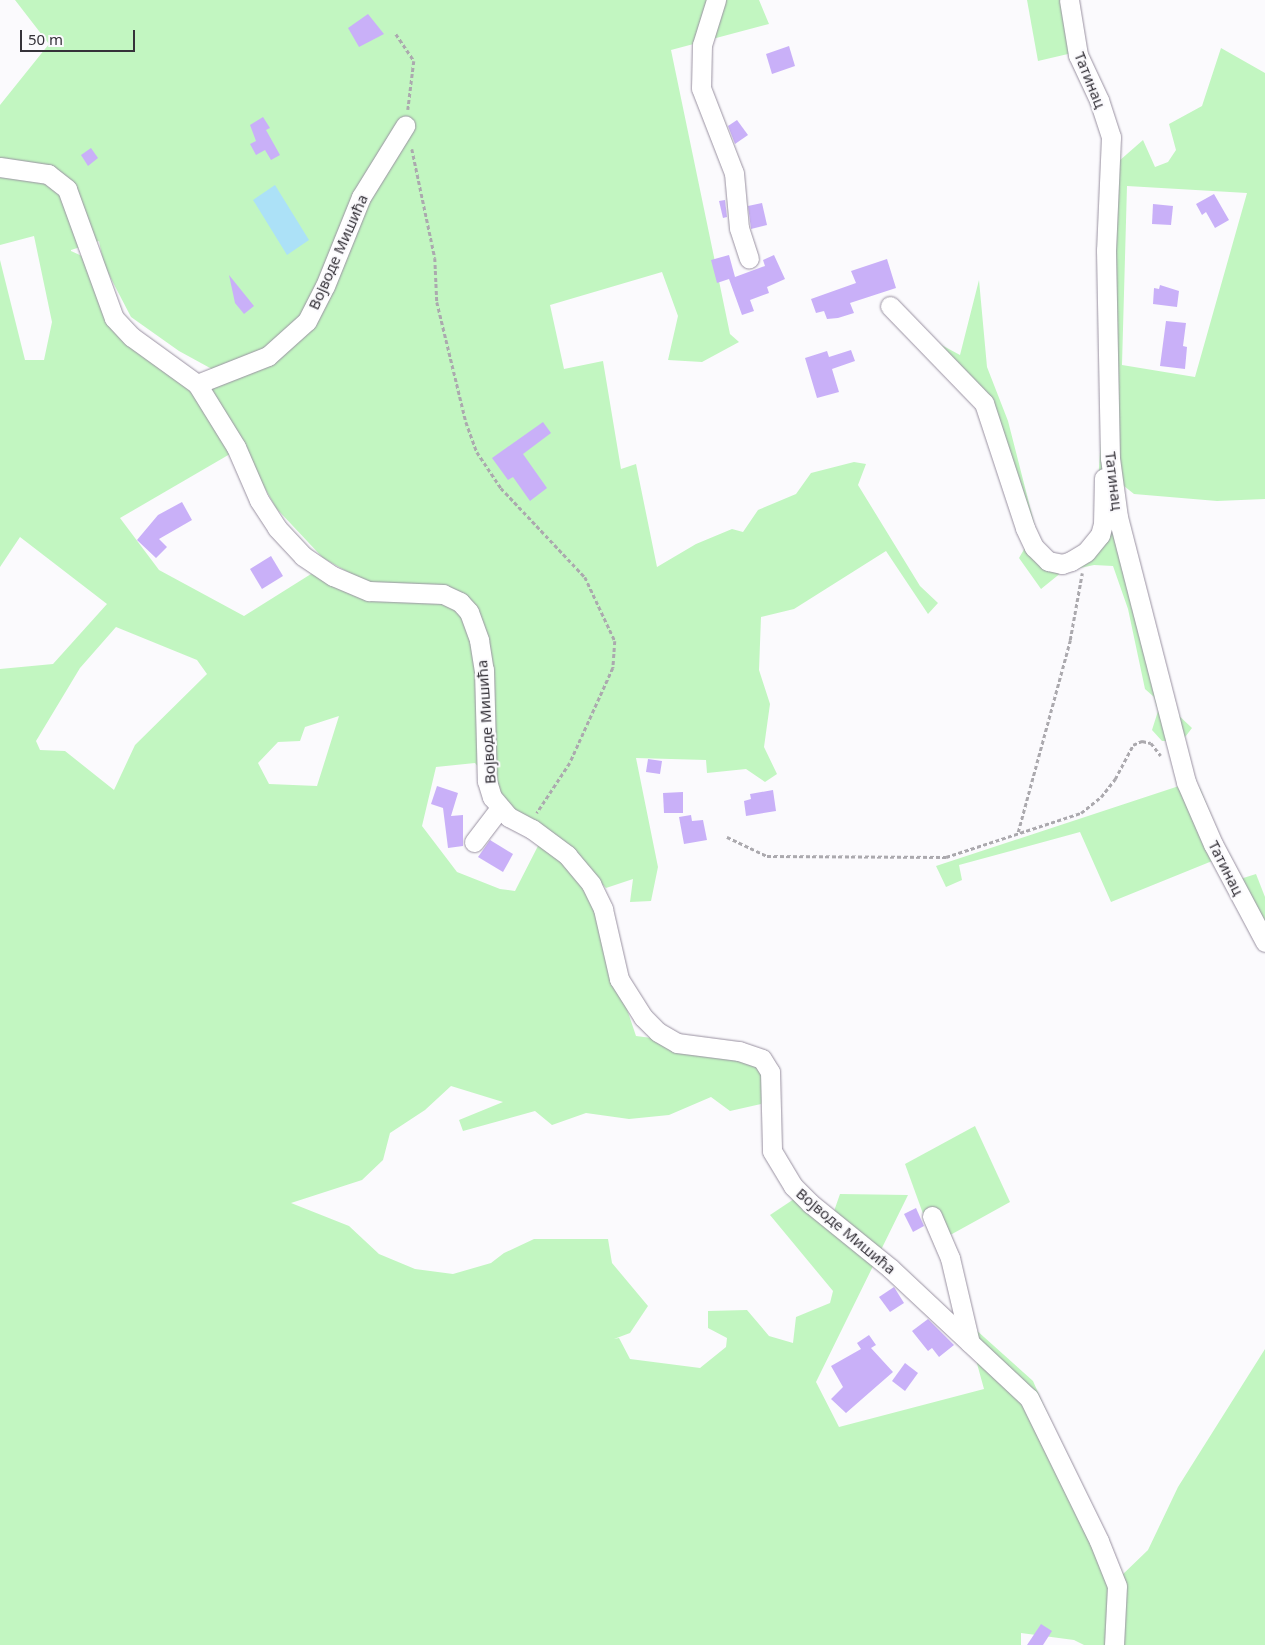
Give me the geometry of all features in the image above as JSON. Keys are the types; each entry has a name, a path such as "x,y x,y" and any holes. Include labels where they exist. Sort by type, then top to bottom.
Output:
{"street":[{"path":"716,0 702,46 701,88 734,173 739,228 749,258"},
{"name":"Татинац","path":"1069,0 1078,55 1099,100 1111,137 1106,250 1110,458 1118,517 1186,782 1214,844 1265,942"},
{"name":"Војводе Мишића","path":"197,384 268,356 306,321 324,286 361,197 406,126"},
{"name":"Војводе Мишића","path":"0,167 48,174 59,179 67,188 114,318 132,337 197,384 236,447 259,500 277,528 303,556 333,576 369,591 443,594 460,602 469,612 479,640 484,670 487,781 500,808 509,817 532,829 567,855 591,884 603,909 619,980 643,1017 658,1032 677,1043 739,1051 762,1059 770,1072 772,1151 793,1186 810,1203 890,1268 1029,1398 1074,1488 1117,1586 1114,1645"},
{"path":"890,306 984,403 1034,547 1048,562 1062,564 1086,552 1103,524 1105,465 1110,458"},
{"path":"474,842 500,808"},
{"path":"932,1216 950,1258 970,1343"}],"path":[{"path":"396,34 414,61 406,126 435,258 437,302 466,422 477,452 502,488 585,577 615,641 613,668 570,763 537,812 532,829"},
{"path":"1018,832 1070,640 1086,552"},
{"path":"727,837 767,856 946,858 1018,832 1081,813 1115,779 1133,745 1142,741 1151,743 1164,759"}],"green space":[{"path":"15,0 759,0 769,24 671,50 730,334 739,342 702,362 668,360 678,316 662,272 550,305 564,369 603,361 621,469 636,464 657,567 696,544 732,529 743,532 758,510 796,494 811,473 854,462 866,464 858,485 920,586 938,603 928,614 886,551 794,609 761,617 759,670 770,704 764,747 777,774 765,782 746,769 707,773 706,760 636,758 658,867 651,901 630,902 633,879 606,888 547,829 591,902 636,1036 762,1052 774,1078 761,1104 730,1111 711,1097 669,1115 629,1119 586,1113 552,1125 535,1111 463,1131 459,1120 503,1102 451,1086 425,1110 390,1133 383,1160 362,1180 291,1203 349,1226 379,1254 415,1269 453,1274 491,1263 504,1253 534,1239 608,1239 612,1263 648,1306 630,1333 614,1339 619,1338 630,1359 700,1368 726,1347 727,1338 708,1328 708,1311 747,1310 769,1336 793,1343 796,1317 830,1303 833,1291 770,1215 797,1197 833,1214 840,1194 908,1195 816,1382 839,1427 984,1389 965,1320 1033,1381 1120,1577 1148,1550 1178,1487 1265,1349 1265,1645 1084,1645 1074,1640 1021,1633 1021,1645 0,1645 0,669 53,664 107,604 20,537 0,567 0,260 25,360 44,360 52,322 34,236 0,245 0,105 49,44","holes":["99,241 104,266 71,251","106,269 131,317 179,351 221,374 208,387 123,339","210,390 276,508 323,558 367,583 311,574 244,616 159,570 120,518 230,454","116,627 197,660 207,674 135,745 114,790 65,751 40,750 36,741 80,668","339,716 317,786 269,784 258,763 278,742 300,741 305,727","475,763 540,842 515,891 500,889 457,872 422,826 436,767"]},
{"path":"1027,0 1077,0 1085,50 1038,61"},
{"path":"1221,48 1265,73 1265,499 1217,501 1134,494 1124,486 1124,550 1174,711 1192,728 1182,741 1162,741 1152,730 1158,711 1154,697 1145,689 1128,609 1113,566 1094,565 1062,572 1041,589 1019,558 1026,546 988,416 910,328 960,355 979,280 987,367 1008,421 1040,546 1058,564 1078,554 1095,529 1119,161 1143,140 1155,167 1168,162 1176,150 1169,124 1202,106","holes":["1127,186 1247,193 1195,377 1122,365"]},
{"path":"1179,786 1200,788 1227,855 1111,902 1080,832 959,865 962,880 946,887 936,866"},
{"path":"1256,874 1265,897 1265,932 1237,880"},
{"path":"975,1126 1010,1202 934,1244 905,1164"}],"water":[{"path":"275,185 309,240 287,255 253,200"}],"building":[{"path":"368,14 384,34 359,47 348,28"},
{"path":"789,46 795,66 772,74 766,54"},
{"path":"263,117 270,128 266,130 280,155 271,160 265,150 256,155 250,144 256,141 250,125"},
{"path":"737,120 748,135 735,144 728,126"},
{"path":"91,148 98,158 88,166 81,155"},
{"path":"1214,194 1229,220 1215,228 1206,212 1202,215 1196,204"},
{"path":"725,200 727,217 723,218 719,201"},
{"path":"762,203 767,225 751,229 748,206"},
{"path":"1153,204 1173,206 1171,225 1152,224"},
{"path":"729,255 735,277 765,266 763,260 774,255 785,279 767,287 769,293 750,300 754,311 742,315 729,279 717,283 711,260"},
{"path":"887,259 896,288 850,303 854,313 838,318 827,319 824,311 816,313 811,299 856,283 851,271"},
{"path":"229,275 254,306 244,314 235,303"},
{"path":"1160,285 1179,291 1177,307 1153,304 1154,288 1159,289"},
{"path":"1166,321 1186,323 1183,346 1187,347 1185,369 1160,366"},
{"path":"851,350 855,361 832,369 839,392 817,398 805,358 827,351 829,357"},
{"path":"543,422 551,433 523,454 547,488 530,501 513,477 508,480 492,458"},
{"path":"182,502 192,520 159,539 167,547 156,558 137,540 158,515"},
{"path":"271,556 283,576 262,589 250,569"},
{"path":"648,759 662,761 660,774 646,772"},
{"path":"437,786 458,793 451,816 463,815 463,846 448,848 443,808 431,804"},
{"path":"773,790 776,811 746,816 744,801 751,799 750,794"},
{"path":"683,792 683,813 664,813 663,793"},
{"path":"691,815 692,821 703,820 707,840 684,844 679,817"},
{"path":"490,840 513,854 503,872 478,857"},
{"path":"916,1208 924,1226 913,1232 904,1214"},
{"path":"894,1287 904,1303 890,1312 879,1297"},
{"path":"928,1319 954,1345 939,1357 932,1348 928,1351 912,1331"},
{"path":"869,1335 876,1345 871,1348 893,1372 846,1413 831,1399 843,1387 831,1366 861,1349 857,1343"},
{"path":"905,1363 918,1373 905,1391 892,1381"},
{"path":"1041,1624 1052,1631 1043,1645 1027,1645"}]}
